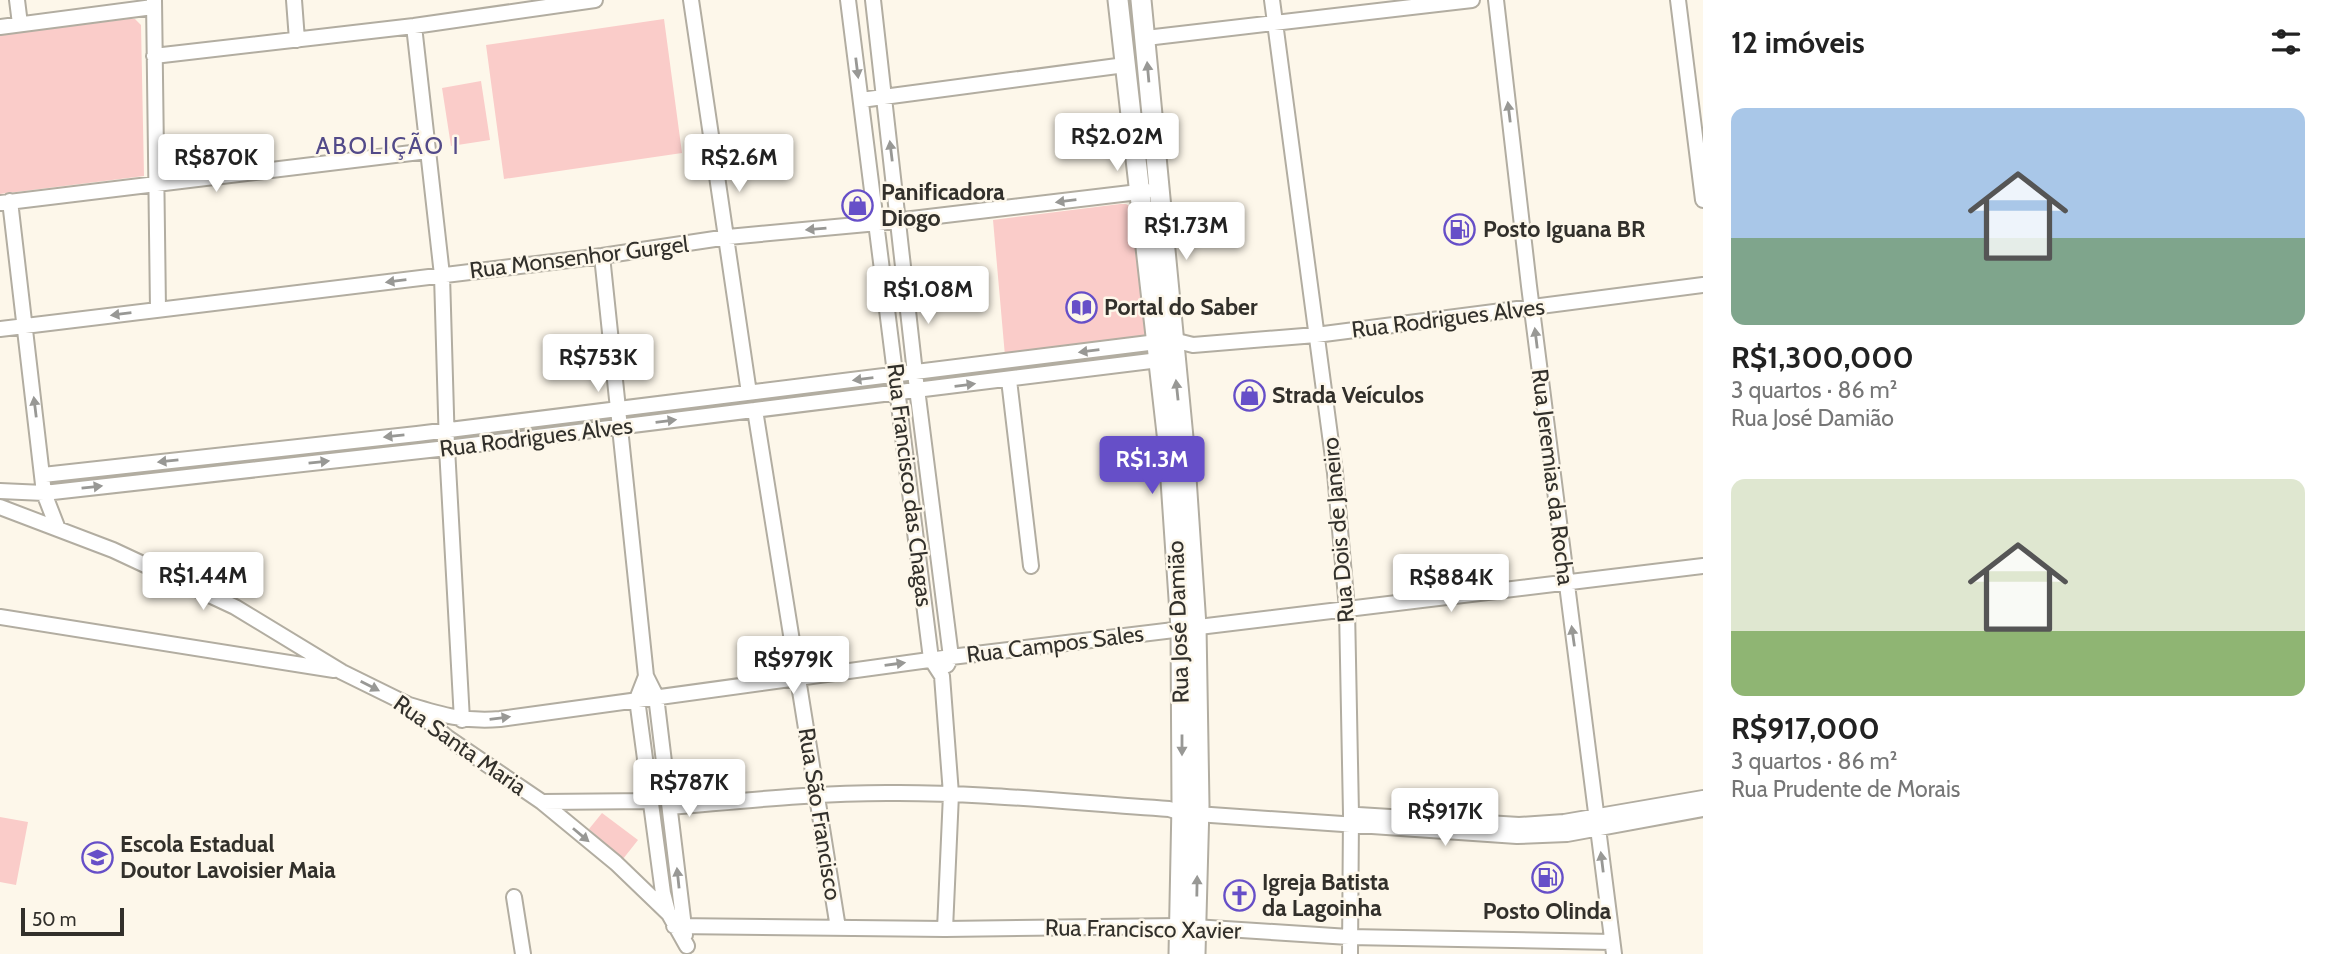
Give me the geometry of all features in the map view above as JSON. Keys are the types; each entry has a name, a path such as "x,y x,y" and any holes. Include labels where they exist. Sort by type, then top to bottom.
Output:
{"street":[{"path":"18,0 20,24"},
{"path":"294,0 297,40"},
{"path":"154,56 414,26 595,0"},
{"path":"691,0 750,393"},
{"name":"Rua Francisco das Chagas","path":"848,0 931,659 942,676 950,794 945,929"},
{"name":"Rua Francisco das Chagas","path":"873,0 917,391 951,657 942,676"},
{"name":"Rua José Damião","path":"1118,0 1125,65 1149,190"},
{"name":"Rua José Damião","path":"1141,0 1146,38 1149,190 1165,350 1184,448 1188,627 1188,926 1195,954"},
{"name":"Rua Dois de Janeiro","path":"1272,0 1335,473 1348,609 1350,954"},
{"path":"1146,38 1472,0"},
{"name":"Rua Jeremias da Rocha","path":"1496,0 1613,948"},
{"path":"1678,0 1703,200"},
{"path":"0,27 154,3 158,310"},
{"path":"414,26 442,275 447,448 462,719"},
{"path":"861,100 1125,65"},
{"path":"58,529 44,493 25,326 5,202 428,151"},
{"name":"Rua Monsenhor Gurgel","path":"0,329 602,256 728,237 877,223 1149,190"},
{"path":"602,256 646,676 656,696 670,807 676,922"},
{"name":"Rua Rodrigues Alves","path":"0,491 44,493 447,448 1009,380 1193,345 1316,335 1703,285"},
{"name":"Rua Rodrigues Alves","path":"43,475 447,430 896,375 1165,350"},
{"path":"1009,380 1031,566"},
{"name":"Rua São Francisco","path":"755,410 838,928"},
{"name":"Rua Santa Maria","path":"0,507 113,550 235,607 342,672 409,705 458,745 542,802 616,863 676,922 687,950"},
{"name":"Rua Campos Sales","path":"409,705 475,721 500,719 931,659 1703,566"},
{"path":"0,617 342,672"},
{"path":"646,676 637,699 663,894 676,922"},
{"path":"670,807 817,795 950,794 1351,819 1517,836 1567,834 1598,823 1703,798"},
{"name":"Rua Santa Maria","path":"542,802 651,800"},
{"path":"1598,823 1703,809"},
{"path":"514,897 523,954"},
{"name":"Rua Francisco Xavier","path":"676,922 945,929 1188,926 1349,937 1613,948"},
{"name":"Rua José Damião","path":"1179,954 1188,926"}],"shaded area":[{"path":"135,19 141,25 144,176 0,194 0,35"},
{"path":"664,19 682,153 504,179 486,45"},
{"path":"481,81 490,140 451,146 442,88"},
{"path":"1120,204 1131,207 1146,336 1005,356 993,220"},
{"path":"602,813 638,840 623,859 589,829"},
{"path":"0,817 28,822 16,885 0,882"}],"place":[{"name":"Panificadora Diogo","path":"858,205"},
{"name":"Posto Iguana BR","path":"1460,229"},
{"name":"Portal do Saber","path":"1081,307"},
{"name":"Strada Veículos","path":"1249,395"},
{"name":"Escola Estadual Doutor Lavoisier Maia","path":"97,857"},
{"name":"Posto Olinda","path":"1547,877"},
{"name":"Igreja Batista da Lagoinha","path":"1239,895"}],"district":[{"name":"ABOLIÇÃO I","path":"388,146"}]}
